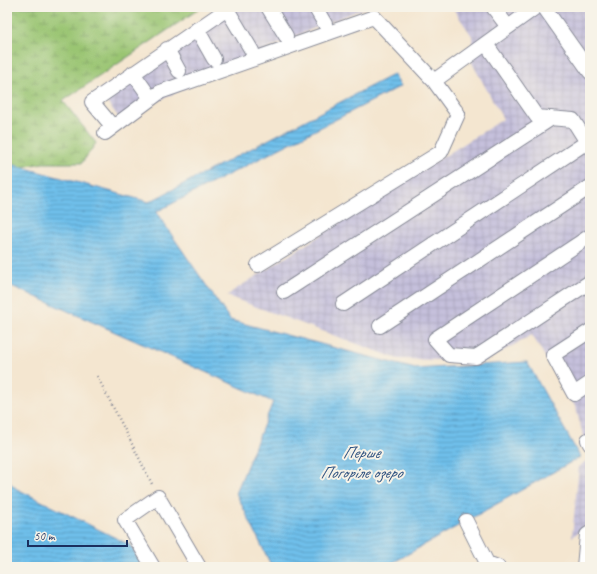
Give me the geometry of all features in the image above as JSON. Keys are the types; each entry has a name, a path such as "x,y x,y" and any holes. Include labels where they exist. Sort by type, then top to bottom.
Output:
{"lane":[{"path":"268,7 286,36"},
{"path":"315,7 325,24"},
{"path":"493,7 508,27"},
{"path":"434,81 536,7"},
{"path":"544,7 590,72"},
{"path":"252,51 229,8 167,49 92,102 109,130 160,92 374,17 434,81 458,114 441,152 258,265"},
{"path":"197,29 214,59"},
{"path":"343,304 588,144 573,120 537,117 486,44"},
{"path":"167,49 180,71"},
{"path":"133,73 147,93"},
{"path":"284,292 552,118"},
{"path":"380,326 590,188"},
{"path":"590,236 435,339 449,355 476,357 590,282"},
{"path":"590,331 554,356 574,394 590,383"},
{"path":"590,439 588,440 590,444"},
{"path":"153,567 124,520 158,497 199,567"},
{"path":"466,521 487,563 498,567"},
{"path":"584,567 587,535 590,533"}],"path":[{"path":"97,376 158,497"}],"shaded area":[{"path":"231,7 367,7 295,36 120,119 104,98"},
{"path":"452,7 590,7 590,523 572,537 579,466 589,459 576,408 532,335 485,361 398,359 227,296 503,119 472,63 472,36"}],"green space":[{"path":"7,7 202,7 63,101 96,143 82,163 43,163 7,170"}],"water":[{"name":"Перше Погоріле озеро","path":"394,74 401,86 156,212 230,320 415,369 527,362 580,457 385,567 272,567 236,493 273,402 7,284 7,163 149,202"},
{"path":"7,480 17,489 130,545 144,567 7,567"}]}
